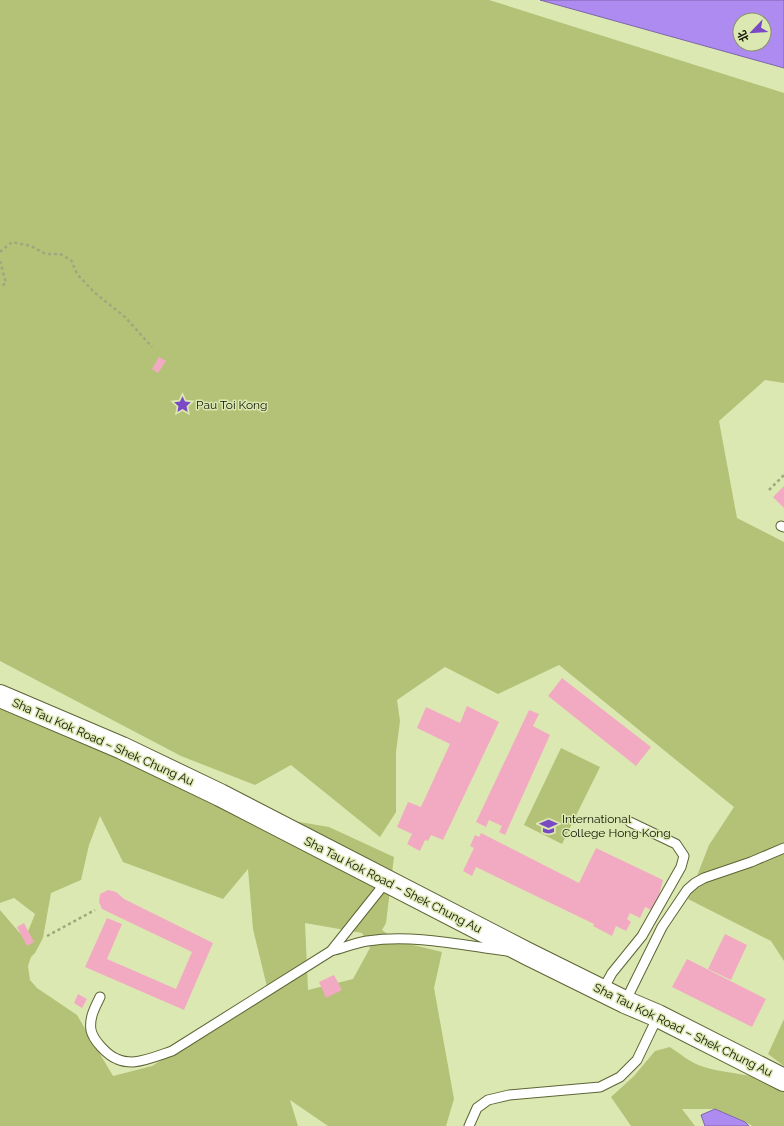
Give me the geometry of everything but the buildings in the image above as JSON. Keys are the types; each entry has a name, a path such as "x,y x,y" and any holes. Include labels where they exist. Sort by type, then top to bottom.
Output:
{"main road":[{"name":"Sha Tau Kok Road – Shek Chung Au","path":"0,696 122,748 206,788 528,954 624,1002 658,1016 784,1080"}],"lane":[{"path":"602,991 612,973 642,936 681,868 684,856 676,844 630,822"},
{"path":"624,1002 662,928 687,890 704,878 751,862 784,848"},
{"path":"331,951 386,882"},
{"path":"100,997 92,1011 91,1029 97,1043 117,1059 133,1062 172,1051 331,951 367,941 402,939 434,941 528,954"},
{"path":"469,1126 477,1108 488,1100 508,1094 600,1087 620,1077 637,1060 658,1016"}],"path":[{"path":"0,252 12,242 31,246 46,254 60,254 70,260 77,274 95,293 125,317 152,347"},
{"path":"0,261 6,283 0,287"},
{"path":"769,490 784,475"},
{"path":"47,936 95,910"}],"green space":[{"path":"0,0 489,0 784,93 784,383 765,380 719,421 737,518 784,542 784,961 771,941 688,899 709,845 734,807 559,665 498,694 445,667 397,700 400,721 396,752 396,812 380,837 291,765 255,785 181,756 0,661"},
{"path":"0,690 113,754 191,769 223,809 329,827 394,857 386,923 382,930 397,941 442,952 434,988 454,1099 446,1126 328,1126 290,1100 298,1126 0,1126 0,910 25,939 35,914 14,898 0,903","holes":["100,816 123,862 223,899 248,869 253,929 269,995 152,1066 113,1076 77,1015 37,988 30,980 28,966 31,957 35,953 43,938 51,893 81,880 89,845","305,923 362,933 370,948 353,979 308,990"]},
{"path":"561,748 600,767 562,844 524,825"},
{"path":"784,1019 784,1066 768,1054"},
{"path":"670,1047 697,1065 755,1077 775,1083 784,1088 784,1126 752,1126 715,1109 682,1109 695,1126 631,1126 611,1097 634,1076 655,1051"}],"shaded area":[{"path":"540,0 784,0 784,68"},
{"path":"715,1109 745,1122 749,1126 705,1126 701,1115"}],"place":[{"name":"Pau Toi Kong","path":"183,405"},
{"name":"International College Hong Kong","path":"549,826"}]}
